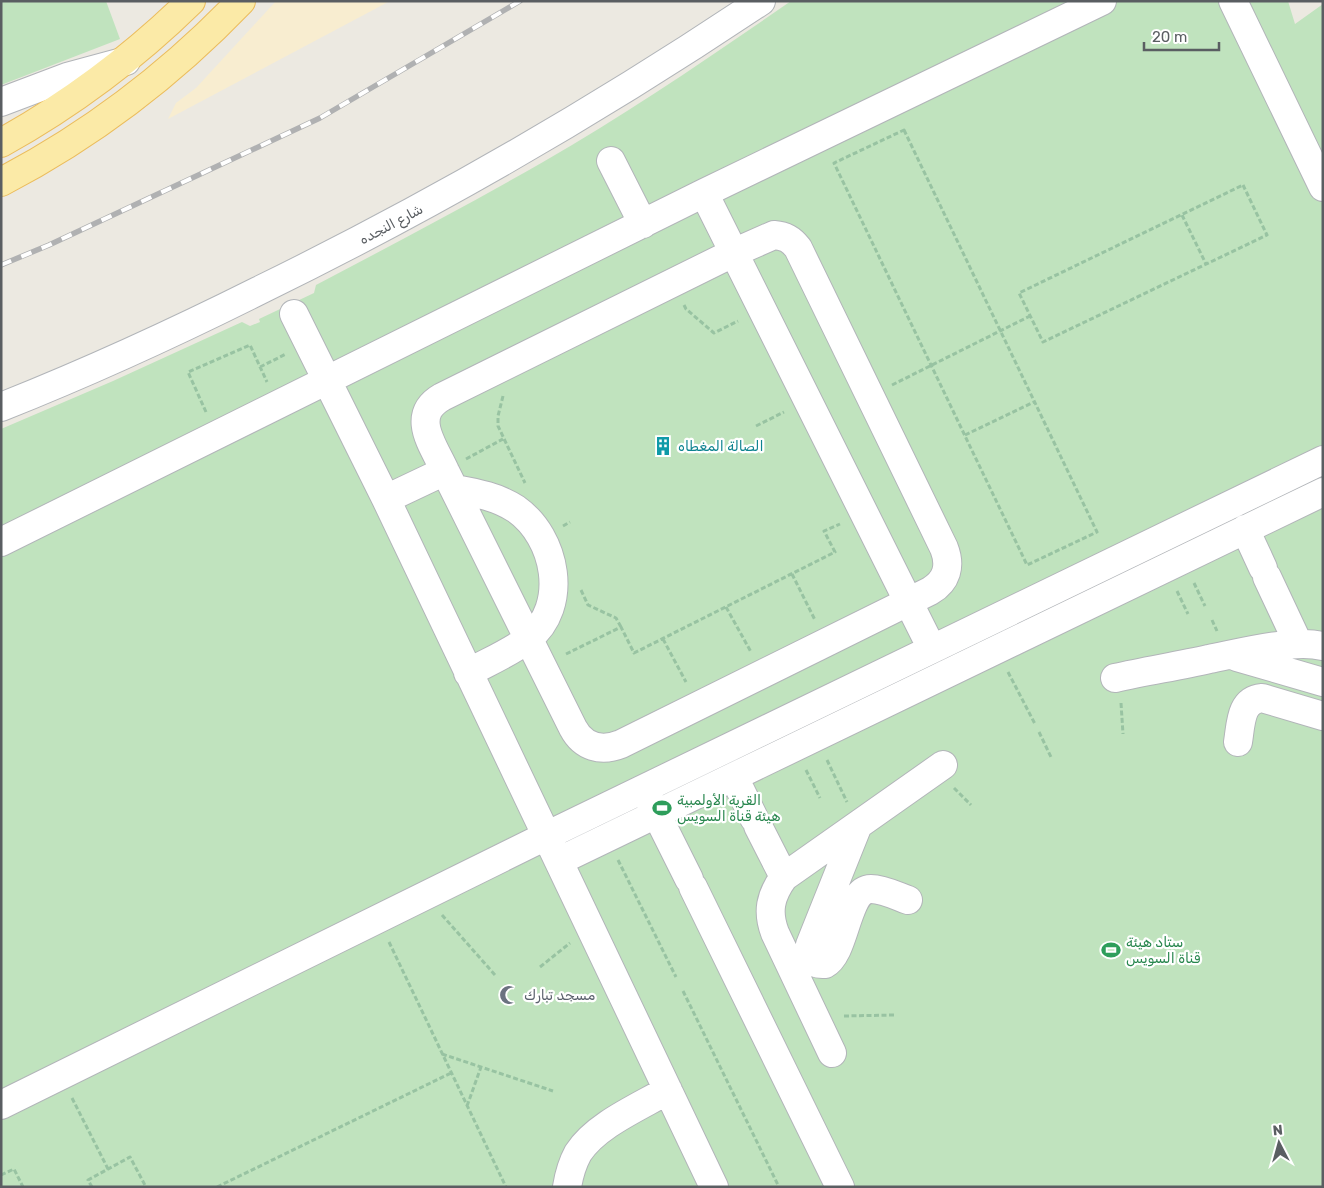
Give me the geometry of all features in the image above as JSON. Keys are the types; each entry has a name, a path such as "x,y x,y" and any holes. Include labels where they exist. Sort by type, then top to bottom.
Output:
{"main road":[{"path":"1,182 79,137 127,104 172,67 215,28 241,1"},
{"path":"1,143 29,128 126,61 177,7"}],"street":[{"name":"شارع النجده","path":"1,407 164,338 287,300 444,196 620,93 761,1"},
{"path":"1,542 704,194 1102,1"},
{"path":"1233,1 1323,187"},
{"path":"1,102 67,76 126,61"},
{"path":"611,161 643,224"},
{"path":"704,194 932,649"},
{"path":"774,235 783,236 792,241 798,248 947,555 947,570 941,583 930,591 613,747 597,748 577,736 425,428 425,418 428,409 434,402 733,253 774,235"},
{"path":"287,300 386,499 714,1187"},
{"path":"1,1105 644,788 1323,460"},
{"path":"386,499 450,480 503,501 517,510 530,521 548,548 554,581 548,613 529,638 468,673"},
{"path":"559,862 1323,492"},
{"path":"1115,678 1229,655 1310,645 1265,572 1245,529"},
{"path":"1229,655 1323,682"},
{"path":"1238,742 1243,711 1250,701 1256,698 1262,698 1323,716"},
{"path":"832,1053 771,922 772,898 784,878 853,813 943,766"},
{"path":"734,776 784,878"},
{"path":"644,788 840,1187"},
{"path":"853,813 810,944 809,955 811,960 815,963 825,964 833,958 856,900 862,892 872,889 908,900"},
{"path":"567,1187 570,1172 578,1154 590,1138 606,1126 668,1090"}],"path":[{"path":"904,130 1034,402 1097,532 1027,565 834,163 904,130"},
{"path":"1243,185 1267,235 1206,264 1043,342 1019,293 1243,185"},
{"path":"1182,215 1206,264"},
{"path":"672,284 686,309 714,333 761,309"},
{"path":"217,435 188,372 250,345 277,405"},
{"path":"965,435 1034,402"},
{"path":"450,480 503,438"},
{"path":"542,666 621,627 634,653 835,552 824,531 863,512"},
{"path":"792,574 827,642"},
{"path":"726,607 763,674"},
{"path":"663,639 699,706"},
{"path":"997,650 1035,724"},
{"path":"1122,717 1123,734"},
{"path":"1039,732 1051,757"},
{"path":"841,788 853,813"},
{"path":"956,790 971,805"},
{"path":"608,838 676,977"},
{"path":"425,896 495,975"},
{"path":"378,919 506,1187"},
{"path":"540,967 590,927"},
{"path":"683,991 779,1187"},
{"path":"846,1016 896,1014"},
{"path":"442,1054 553,1091"},
{"path":"466,1106 481,1067"},
{"path":"217,1187 451,1073"},
{"path":"61,1076 108,1169"},
{"path":"92,1187 88,1180 130,1157 146,1187"},
{"path":"1,1175 14,1168 23,1187"}],"green space":[{"path":"1,1 106,1 120,39 1,85"},
{"name":"القرية الأولمبية هيئة قناة السويس","path":"791,1 1288,1 1295,24 1323,4 1323,1187 1,1187 1,429 113,381 242,322 250,326 260,322 259,319 314,293 316,285 487,194 606,124 699,64"}],"sand":[{"path":"276,1 390,1 168,119 176,103 196,88"}],"railway":[{"path":"1,265 49,245 320,118 520,1"}],"place":[{"name":"الصالة المغطاه","path":"663,446"},
{"name":"القرية الأولمبية هيئة قناة السويس","path":"662,808"},
{"name":"ستاد هيئة قناة السويس","path":"1111,950"},
{"name":"مسجد تبارك","path":"509,995"}]}
